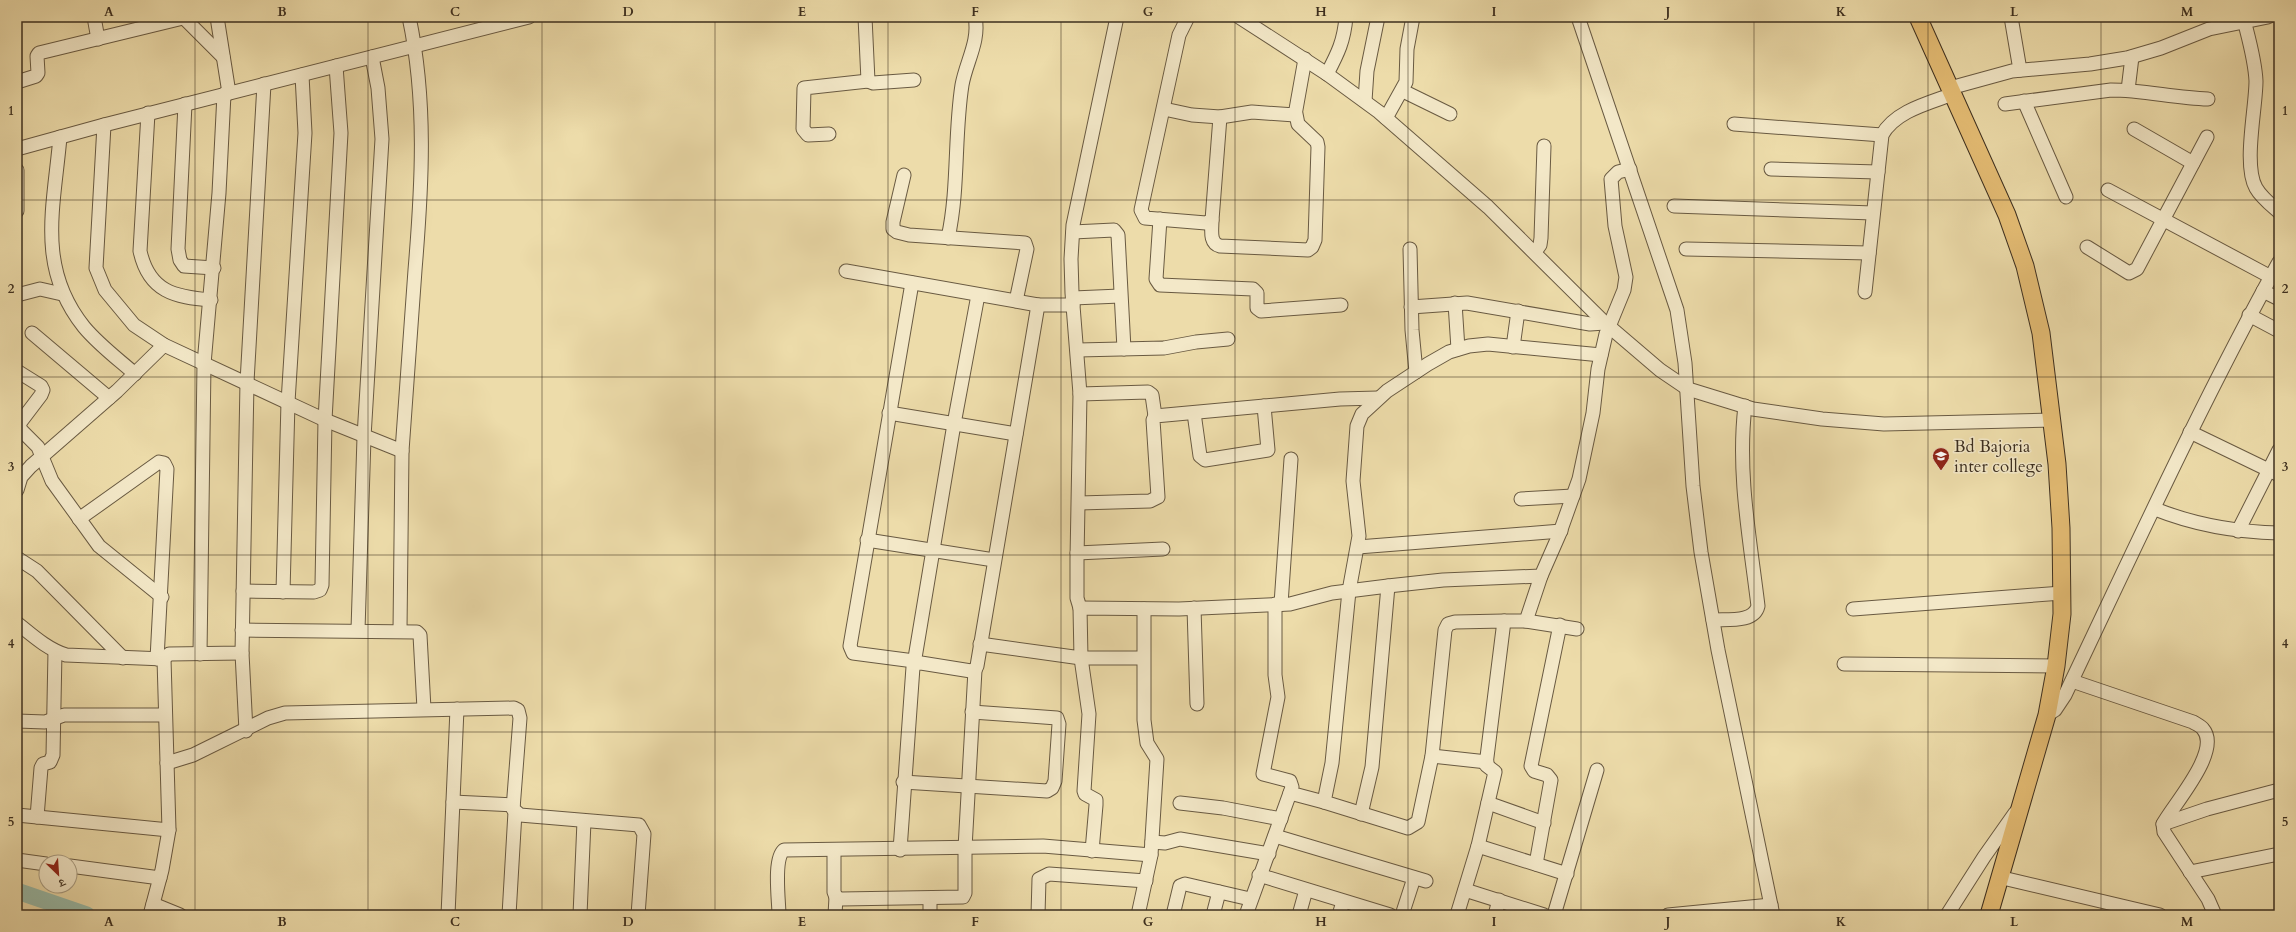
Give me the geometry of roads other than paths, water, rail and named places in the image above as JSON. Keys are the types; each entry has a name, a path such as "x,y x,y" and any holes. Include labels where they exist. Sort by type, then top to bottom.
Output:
{"main road":[{"path":"1918,17 1955,89 2013,210 2032,261 2048,331 2061,406 2068,526 2068,614 2066,646 2034,791 1996,915"},
{"path":"1929,17 1955,89 2007,215 2025,266 2041,333 2053,420 2061,528 2062,614 2051,712 1989,915"}],"street":[{"path":"94,17 98,39"},
{"path":"17,82 36,76 38,73 37,56 40,53 183,17 224,57"},
{"path":"200,654 204,364 214,268 226,94 224,57 217,17"},
{"path":"400,630 402,452 422,180 421,104 415,46 409,17"},
{"path":"17,149 148,113 529,17"},
{"path":"865,17 868,81"},
{"path":"948,238 954,209 962,85 976,35 975,17"},
{"path":"1092,851 1096,800 1085,794 1084,791 1089,714 1081,658 1080,608 1077,598 1080,394 1071,259 1073,232 1116,17"},
{"path":"1188,17 1179,34 1141,210 1145,218 1206,223 1212,220"},
{"path":"1239,17 1327,74 1386,118 1488,207 1607,325 1660,370 1688,389 1745,406 1794,416 1884,424 2053,420"},
{"path":"1327,74 1343,42 1346,17"},
{"path":"1365,101 1367,71 1378,17"},
{"path":"1386,118 1403,91 1408,74 1407,49 1413,17"},
{"path":"1578,17 1677,310 1688,389 1693,486 1701,552 1713,620 1772,910 1668,915"},
{"path":"2010,17 2020,70"},
{"path":"1865,292 1882,135 1886,127 1908,112 1955,89 2020,70 2090,64 2132,56 2161,48 2228,20 2268,17"},
{"path":"2244,20 2256,80 2250,154 2252,177 2261,195 2279,212"},
{"path":"2128,90 2132,56"},
{"path":"358,630 364,437 382,139 378,88 372,57"},
{"path":"1220,117 1212,220 1212,240 1215,244 1220,246 1308,250 1312,247 1315,240 1318,147 1317,142 1298,124 1296,114 1305,59"},
{"path":"243,591 314,592 320,590 322,586 325,420 341,133 336,66"},
{"path":"283,592 288,402 305,133 302,75"},
{"path":"829,134 808,135 805,133 803,129 804,88 868,81 914,80"},
{"path":"246,730 242,630 247,382 264,84"},
{"path":"2005,104 2111,90 2128,90 2180,98 2208,99"},
{"path":"1403,91 1450,114"},
{"path":"2024,101 2066,197"},
{"path":"185,104 178,249 180,260 184,266 214,268"},
{"path":"1164,108 1192,115 1220,117 1252,112 1289,116 1296,114"},
{"path":"148,113 140,251 142,263 149,275 172,294 182,298 211,300"},
{"path":"1734,124 1882,135"},
{"path":"104,125 96,268 105,290 134,326 164,345 204,364 247,382 325,420 402,452"},
{"path":"2134,129 2193,163"},
{"path":"60,137 51,243 55,273 62,294 89,332 135,374"},
{"path":"2087,247 2129,273 2137,270 2207,137"},
{"path":"1535,252 1540,245 1541,238 1544,146"},
{"path":"1526,621 1541,576 1561,531 1573,496 1593,413 1601,355 1607,325 1616,314 1626,277 1615,226 1611,179 1618,172 1630,169"},
{"path":"1771,169 1878,172"},
{"path":"17,170 17,211"},
{"path":"904,175 893,228 897,232 909,235 1025,243 1027,249 1016,301"},
{"path":"2108,190 2271,277"},
{"path":"1674,206 1873,213"},
{"path":"1160,219 1156,279 1160,285 1253,289 1257,293 1257,308 1261,311 1340,306"},
{"path":"1073,232 1114,230 1116,232 1124,349"},
{"path":"1410,249 1416,372"},
{"path":"1686,249 1869,253"},
{"path":"2051,712 2072,681 2155,510 2190,432 2249,314 2279,262"},
{"path":"846,271 1038,305 1120,296"},
{"path":"912,283 889,413 851,650 853,653 975,670"},
{"path":"17,294 40,289 62,294"},
{"path":"2263,291 2279,299"},
{"path":"900,850 903,782 914,662 954,424 978,295"},
{"path":"1412,307 1455,303 1493,306 1590,324 1607,325"},
{"path":"1455,303 1458,349"},
{"path":"836,898 963,897 965,893 965,848 975,670 1038,305"},
{"path":"1513,347 1518,311"},
{"path":"2249,314 2279,331"},
{"path":"32,334 109,398"},
{"path":"1078,350 1164,348 1196,342 1228,339"},
{"path":"1324,802 1332,763 1349,591 1358,547 1359,536 1353,481 1357,426 1362,414 1378,398 1416,372 1449,352 1469,346 1488,344 1601,355"},
{"path":"17,490 21,477 42,455 109,398 164,345"},
{"path":"17,371 41,386 43,390 41,395 19,424 21,430 38,447 52,481 79,519 108,555 162,597"},
{"path":"1079,503 1150,501 1158,497 1153,420 1155,416 1152,395 1148,392 1080,394"},
{"path":"1155,416 1340,399 1378,398"},
{"path":"1194,413 1200,456 1205,460 1268,450 1264,406"},
{"path":"1713,620 1750,617 1755,614 1758,606 1742,463 1742,435 1745,406"},
{"path":"889,413 1016,434"},
{"path":"2190,432 2274,472"},
{"path":"2238,531 2274,472 2279,450"},
{"path":"1246,915 1250,899 1275,836 1292,787 1290,781 1266,776 1262,770 1278,697 1275,675 1278,604 1291,459"},
{"path":"79,519 159,462 164,463 167,469 161,659 167,763 168,830 160,878 152,910 180,915"},
{"path":"1521,499 1573,496"},
{"path":"2155,510 2180,519 2238,531 2279,533"},
{"path":"1358,547 1561,531"},
{"path":"868,540 994,560"},
{"path":"1077,553 1163,549"},
{"path":"17,558 37,571 123,658"},
{"path":"1080,608 1194,608 1278,604 1349,591 1443,580 1541,576"},
{"path":"1361,814 1372,767 1388,586"},
{"path":"1854,609 2062,593"},
{"path":"1194,608 1197,704"},
{"path":"1138,915 1151,855 1157,759 1147,743 1144,720 1144,609"},
{"path":"1290,793 1408,828 1414,825 1418,822 1432,756 1445,630 1448,624 1504,620 1526,621 1577,629"},
{"path":"1458,915 1478,846 1495,772 1487,767 1487,762 1504,620"},
{"path":"17,623 54,651 66,655 161,659 169,654 242,653"},
{"path":"1536,864 1551,780 1547,775 1534,771 1531,766 1560,626"},
{"path":"242,630 413,631 420,635 424,709"},
{"path":"980,644 1081,658 1143,658"},
{"path":"37,817 41,768 43,764 50,762 53,755 52,718 54,651"},
{"path":"1844,664 2056,666"},
{"path":"2072,681 2193,722 2203,728 2207,737 2200,763 2182,799 2163,824 2164,832 2210,903 2215,915"},
{"path":"167,763 193,755 268,718 285,713 514,708 518,710 520,718 509,915"},
{"path":"448,915 457,709"},
{"path":"903,782 1047,791 1052,788 1055,781 1059,724 1057,718 1050,716 972,712"},
{"path":"17,721 45,722 52,718 64,715 165,715"},
{"path":"1432,756 1487,762"},
{"path":"1554,915 1597,770"},
{"path":"2163,824 2207,809 2279,790"},
{"path":"453,802 514,809 520,815 635,824 643,829 638,915"},
{"path":"1180,803 1223,808 1281,819"},
{"path":"1488,803 1544,823"},
{"path":"1947,915 1984,857 2022,804"},
{"path":"17,815 168,830"},
{"path":"580,915 584,820"},
{"path":"1275,836 1420,879 1402,915"},
{"path":"1152,842 1165,843 1180,840 1268,854"},
{"path":"779,915 778,863 780,854 784,850 900,850 1043,846 1151,855"},
{"path":"1478,846 1566,874"},
{"path":"834,851 834,892 836,898 835,915"},
{"path":"2190,872 2279,854"},
{"path":"17,860 38,863"},
{"path":"78,867 160,878"},
{"path":"1038,915 1039,879 1043,875 1049,874 1146,881"},
{"path":"1259,875 1343,902 1390,915"},
{"path":"2007,879 2160,915"},
{"path":"1173,915 1181,885 1250,899"},
{"path":"1299,915 1306,890"},
{"path":"1465,890 1544,915"},
{"path":"1213,915 1219,892"},
{"path":"930,898 930,915"},
{"path":"1494,915 1499,900"},
{"path":"1339,915 1343,902"}],"waterway":[{"path":"17,891 87,915"}],"place":[{"name":"Bd Bajoria inter college","path":"1941,471"}]}
